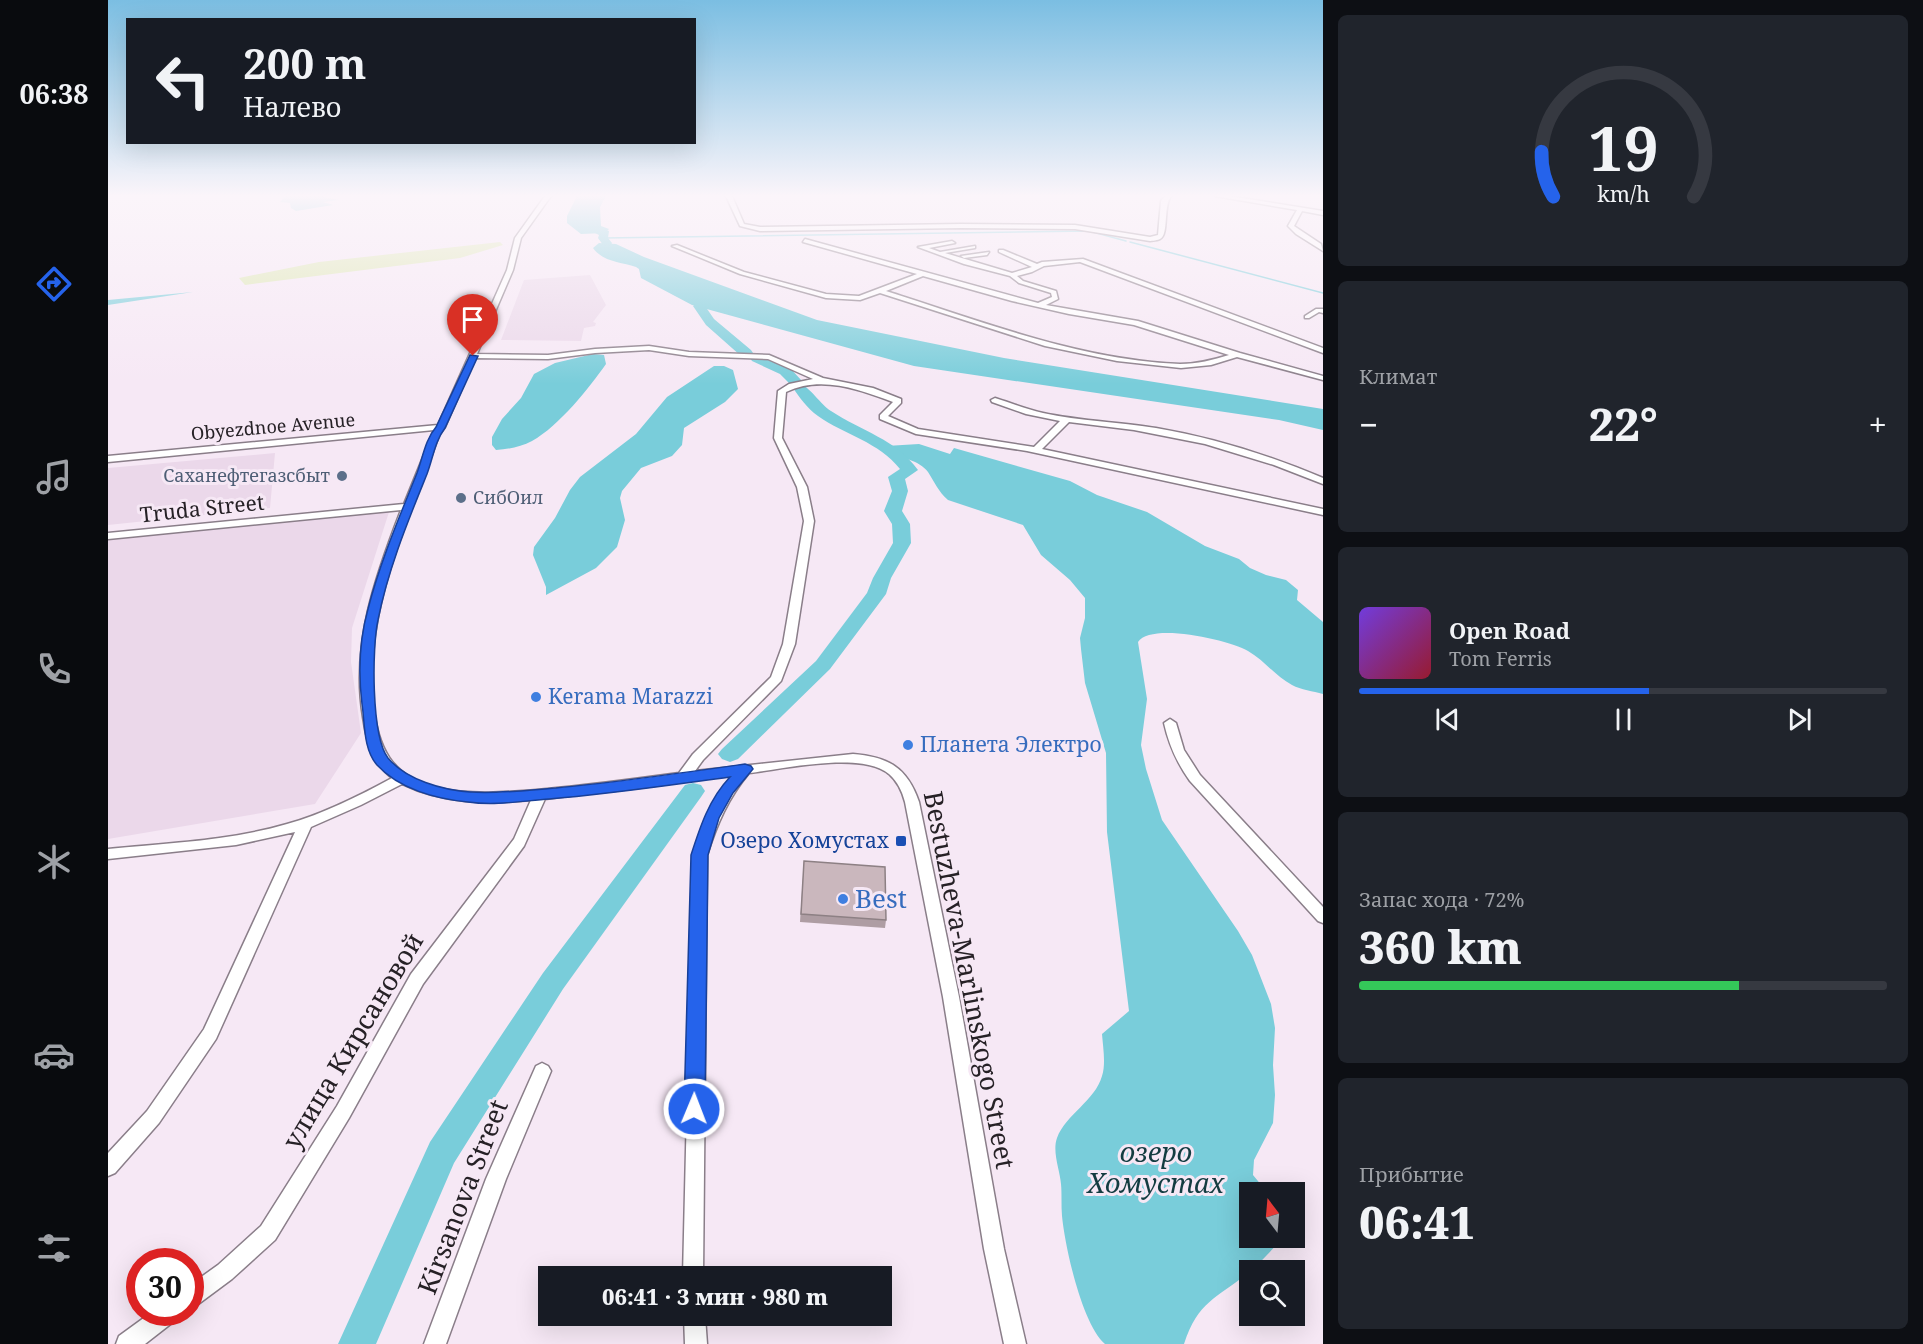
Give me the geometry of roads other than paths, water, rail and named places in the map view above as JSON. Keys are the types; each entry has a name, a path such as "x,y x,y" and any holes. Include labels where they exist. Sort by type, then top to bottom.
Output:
{"street":[{"path":"108,854 238,838 306,823 375,794 403,778 386,765 375,747 368,698 367,642 380,585 407,507 438,431 510,270 513,259"},
{"path":"707,259 742,273 826,296 860,298 923,274"},
{"path":"868,259 1039,305 1135,323 1323,378"},
{"path":"952,259 1012,275 1021,282 1054,292 1056,298 1039,305"},
{"path":"1019,259 1038,267"},
{"path":"970,264 992,260"},
{"path":"1012,275 1042,264 1081,260 1323,351"},
{"path":"990,268 1012,265"},
{"path":"880,291 1048,344 1118,359 1181,366 1211,363 1238,355"},
{"path":"1307,317 1318,310 1323,311"},
{"path":"473,356 548,357 595,351 649,348 689,354 769,357 821,380 870,390 898,401 883,417 916,431 1036,450 1323,512"},
{"path":"682,778 698,757 770,685 780,669 789,644 809,521 802,487 778,438 782,391 792,386 821,380"},
{"path":"995,400 1011,407 1065,421 1131,426 1201,439 1323,481"},
{"path":"1036,450 1065,421"},
{"name":"Obyezdnoe Avenue","path":"108,459 438,431"},
{"name":"Obyezdnoe Avenue","path":"108,466 438,431"},
{"name":"Truda Street","path":"108,536 407,507"},
{"path":"1170,723 1178,755 1196,778 1323,917"},
{"name":"Bestuzheva-Marlinskogo Street","path":"403,778 438,792 469,797 498,798 618,788 745,769 840,758 863,759 893,769 900,775 910,791 951,997 996,1259 1015,1344"},
{"path":"693,1266 700,855 711,818 726,790 745,769"},
{"name":"улица Кирсановой","path":"204,1288 268,1233 343,1112 417,979 519,842 533,816 540,794"},
{"path":"108,1167 153,1117 210,1034 306,823"},
{"name":"Kirsanova Street","path":"435,1344 496,1179 542,1071"},
{"path":"127,1344 152,1326"},
{"path":"695,1326 696,1344"}],"water":[{"path":"608,259 649,259 817,320 1004,358 1323,409 1323,430 1279,420 914,366 692,305 641,278 639,269 636,267"},
{"path":"193,292 108,305 108,300"},
{"path":"593,354 604,355 606,364 582,395 553,426 524,445 496,450 492,445 492,437 502,419 521,398 534,374 555,363"},
{"path":"714,366 724,366 733,370 738,389 725,402 684,428 682,445 672,456 641,468 622,491 620,498 625,520 617,547 596,568 546,595 546,587 533,555 534,547 555,518 570,490 580,477 636,434 667,397"},
{"name":"озеро Хомустах","path":"919,444 950,454 954,448 1070,481 1097,495 1147,512 1205,546 1239,559 1250,568 1266,575 1286,580 1298,590 1297,600 1323,622 1323,694 1292,685 1248,651 1225,642 1191,635 1158,633 1146,636 1138,642 1147,699 1141,745 1162,820 1252,955 1271,1004 1275,1028 1273,1123 1254,1160 1253,1175 1259,1182 1239,1182 1239,1248 1273,1248 1262,1260 1239,1260 1239,1280 1202,1309 1195,1318 1184,1344 1105,1344 1089,1320 1082,1303 1064,1230 1061,1184 1056,1155 1057,1138 1061,1129 1093,1093 1102,1076 1104,1055 1102,1034 1129,1011 1107,832 1106,753 1085,683 1081,649 1080,638 1085,618 1085,598 1070,580 1041,555 1023,525 948,500 924,468 915,462 889,453 886,446"}],"waterway":[{"path":"1193,259 1323,293"},
{"path":"699,306 710,322 746,353"},
{"path":"757,358 785,371 795,381"},
{"path":"730,754 823,665 876,594 882,578 902,543 901,524 893,511 900,491 896,477 910,470 899,456 885,446 823,413 810,402 800,388"},
{"path":"357,1344 442,1153 553,981 693,791"}],"place":[{"name":"Саханефтегазсбыт","path":"342,476"},
{"name":"СибОил","path":"461,498"},
{"name":"Kerama Marazzi","path":"536,697"},
{"name":"Планета Электро","path":"908,745"},
{"name":"Озеро Хомустах","path":"901,841"},
{"name":"Best","path":"843,899"}]}
